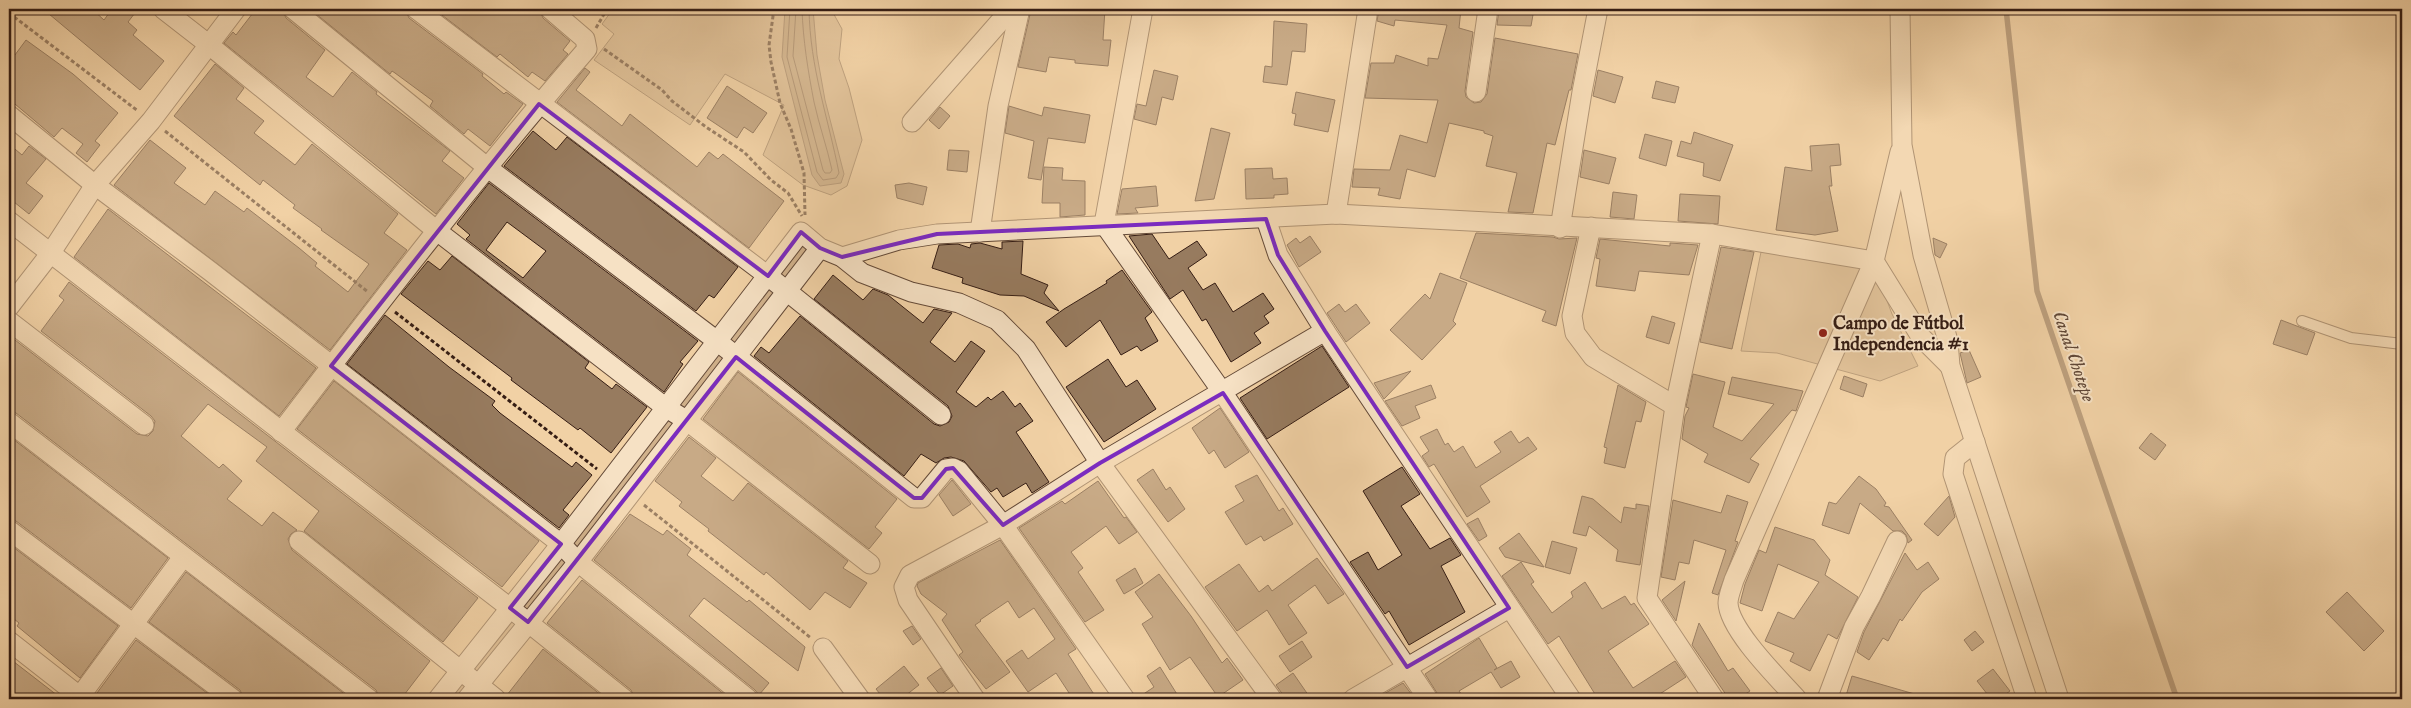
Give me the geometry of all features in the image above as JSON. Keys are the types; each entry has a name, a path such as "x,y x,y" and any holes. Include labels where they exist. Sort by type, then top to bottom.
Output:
{"street":[{"path":"163,9 437,231 665,407 686,420 870,564"},
{"path":"9,307 50,254 95,185 151,120 236,9"},
{"path":"293,9 488,168 717,341 914,498 922,498 946,469 953,468 959,471 1003,525 1125,699"},
{"path":"416,9 768,276 941,415"},
{"path":"281,432 437,231 539,104 587,48 585,39 550,9"},
{"path":"912,122 1011,9"},
{"path":"980,232 998,106 1020,9"},
{"path":"1143,9 1104,224 1223,392 1428,699"},
{"path":"1336,214 1368,9"},
{"path":"1476,92 1488,9"},
{"path":"1560,228 1582,92 1598,9"},
{"path":"1900,9 1902,144 1923,255 1948,341 1950,366 2058,699"},
{"path":"9,115 95,185 210,271 561,544 578,562 748,699"},
{"path":"1797,699 1755,652 1737,627 1728,603 1734,580 1874,261 1902,144"},
{"path":"842,257 899,240 937,234 1104,224 1266,219 1336,214 1560,228 1591,227 1712,234 1874,261 1921,337 1950,366"},
{"path":"1266,219 1278,254 1325,331 1509,608 1572,699"},
{"path":"9,221 510,608 624,699"},
{"path":"1591,227 1572,316 1574,333 1592,357 1675,406"},
{"path":"438,699 561,544 800,232 820,248 842,257 870,276 911,292 958,303 997,320 1026,349 1100,463 1272,699"},
{"path":"1712,234 1675,406 1647,598 1714,699"},
{"path":"473,692 578,562 820,248"},
{"path":"9,321 144,425"},
{"path":"975,699 908,600 904,587 910,575 1003,525 1100,463 1325,331"},
{"path":"9,422 369,699"},
{"path":"1975,442 1955,458 1954,474 2027,699"},
{"path":"9,530 233,699"},
{"path":"299,541 460,671 473,692 496,699"},
{"path":"1827,699 1854,627 1897,541"},
{"path":"9,641 80,698 183,557"},
{"path":"1353,699 1509,608"},
{"path":"823,648 860,699"}],"lane":[{"path":"2302,321 2351,338 2402,344"}],"path":[{"path":"594,30 607,9"},
{"path":"598,45 662,90 672,101 706,127 744,152 771,180 788,194 806,221 804,173 791,129 780,103 771,62 769,45 774,9"},
{"path":"9,13 151,120 381,302 610,479"},
{"path":"629,494 823,648"}],"highlighted area":[{"path":"539,104 768,276 801,232 820,248 842,257 937,234 1266,219 1278,255 1325,331 1509,608 1407,667 1223,393 1100,463 1003,525 953,468 946,469 922,498 914,498 736,357 528,622 510,608 561,544 331,366"}],"shaded area":[{"path":"613,9 831,9 842,29 839,59 849,88 862,140 847,186 831,195 803,185 763,155 784,105 725,74 690,125 594,60 614,34 602,24"},
{"path":"799,240 816,249 465,699 440,699"},
{"name":"Campo de Fútbol Independencia #1","path":"1761,252 1871,258 1892,314 1918,366 1880,381 1777,353 1741,351"}],"water":[{"path":"785,9 813,9 817,55 825,100 844,174 841,183 820,186 812,175 782,57"}],"building":[{"path":"43,9 92,9 104,20 112,9 138,9 128,22 137,30 133,35 164,61 140,90"},
{"path":"256,9 282,9 286,18 325,50 306,77 333,97 352,72 377,92 376,94 450,151 442,161 464,178 436,214 224,43 233,32 236,35"},
{"path":"310,9 405,9 409,18 483,74 482,76 504,94 506,92 523,104 490,146 468,129 464,134 430,106 433,101 392,71 390,74"},
{"path":"434,9 539,9 543,18 570,41 563,50 568,54 545,81 532,72 528,77 500,54 497,57"},
{"path":"1059,9 1105,9 1103,40 1111,40 1108,66 1075,63 1075,60 1049,57 1046,72 1018,67 1031,10 1058,14"},
{"path":"1379,9 1461,9 1459,28 1473,32 1465,91 1466,97 1474,103 1481,102 1487,94 1495,38 1578,54 1571,90 1569,90 1555,145 1547,143 1533,213 1508,212 1517,173 1486,166 1493,136 1484,133 1484,131 1449,123 1435,177 1407,169 1400,199 1378,195 1380,188 1352,187 1354,169 1390,170 1400,135 1427,143 1438,100 1365,98 1371,63 1394,63 1396,55 1428,66 1428,58 1438,59 1447,25 1395,20 1394,26 1377,21"},
{"path":"1499,9 1534,9 1531,26 1497,25"},
{"path":"1274,21 1307,24 1305,52 1292,51 1287,85 1263,82 1265,66 1272,67"},
{"path":"26,40 73,74 118,113 95,141 100,145 87,162 76,153 83,144 62,128 54,137 9,99 9,63"},
{"path":"215,64 244,88 236,99 264,121 254,133 295,165 312,144 398,214 384,233 407,250 330,350 114,185 150,140 186,168 174,183 205,205 215,191 244,212 247,208 299,248 317,263 315,266 348,292 369,264 293,208 295,205 263,180 260,185 174,116"},
{"path":"585,68 590,72 576,90 622,126 630,114 697,167 709,152 718,159 723,154 784,201 749,248 557,102"},
{"path":"1154,70 1178,76 1173,100 1162,97 1156,125 1134,119 1137,104 1146,106"},
{"path":"1598,70 1623,77 1615,103 1593,96"},
{"path":"1656,81 1679,87 1675,103 1652,98"},
{"path":"727,86 767,113 753,133 744,127 737,138 707,118"},
{"path":"1296,92 1335,100 1328,132 1294,125 1296,114 1292,113"},
{"path":"1009,106 1042,116 1044,107 1090,115 1085,143 1048,138 1041,180 1028,178 1034,141 1005,133"},
{"path":"940,107 950,116 939,129 929,120"},
{"path":"1211,128 1230,133 1214,199 1195,201"},
{"path":"533,131 556,150 567,137 738,267 714,298 709,295 696,311 504,166"},
{"path":"1694,132 1733,145 1720,181 1703,176 1704,163 1677,156 1681,141 1691,144"},
{"path":"1645,134 1672,141 1666,166 1639,158"},
{"path":"9,144 22,155 29,146 46,159 26,183 43,196 29,214 9,198"},
{"path":"1839,144 1841,165 1830,166 1832,186 1829,186 1838,231 1815,235 1776,230 1785,167 1812,171 1810,146"},
{"path":"949,150 969,151 967,172 947,170"},
{"path":"1584,150 1616,158 1609,184 1580,177"},
{"path":"1044,167 1063,168 1062,180 1085,181 1085,215 1060,217 1060,203 1042,203"},
{"path":"1272,168 1273,179 1287,178 1288,194 1274,195 1274,198 1246,199 1245,169"},
{"path":"489,183 698,341 680,362 683,364 664,392 466,239 470,235 457,224","holes":["507,222 546,251 523,278 486,250"]},
{"path":"909,183 927,187 923,205 897,198 895,185"},
{"path":"1156,186 1158,206 1135,208 1138,213 1117,214 1122,189"},
{"path":"1613,192 1637,195 1634,219 1610,217"},
{"path":"1680,194 1720,196 1718,224 1678,221"},
{"path":"108,209 316,368 279,416 74,257"},
{"path":"1476,233 1553,237 1559,239 1577,238 1556,326 1542,321 1546,311 1460,278"},
{"path":"1152,234 1169,259 1197,241 1207,255 1188,268 1203,290 1215,283 1233,312 1263,293 1274,309 1264,316 1269,323 1254,333 1261,343 1231,362 1206,319 1202,321 1183,290 1170,299 1129,236"},
{"path":"1310,236 1321,252 1299,267 1287,245 1296,238 1300,243"},
{"path":"1933,238 1947,244 1940,258 1935,255"},
{"path":"1600,239 1670,246 1670,243 1698,245 1689,275 1639,271 1635,291 1596,286 1600,259 1596,258"},
{"path":"1023,241 1021,274 1048,285 1044,293 1059,311 1024,296 1000,295 962,283 963,278 932,268 939,245 958,244 970,248 971,244 980,243 1002,249 1002,242"},
{"path":"1721,247 1754,252 1732,349 1700,342"},
{"path":"452,256 589,362 585,368 612,389 616,384 647,407 611,453 580,428 578,430 511,380 512,378 401,294 428,261 440,270"},
{"path":"1122,270 1152,312 1145,318 1158,341 1141,351 1137,346 1121,355 1100,320 1066,347 1046,322 1107,283 1106,281"},
{"path":"1440,273 1467,283 1453,321 1456,324 1422,360 1390,330 1425,294 1430,299"},
{"path":"833,275 863,300 873,289 888,295 923,323 934,309 952,313 930,342 955,362 971,341 985,351 956,392 976,407 988,397 991,400 1003,391 1015,407 1020,403 1033,421 1016,432 1049,482 1032,493 1026,483 1003,497 997,488 991,492 964,461 951,457 944,458 936,463 921,454 904,476 754,356 761,347 769,353 800,316 934,424 940,426 949,422 952,416 948,406 814,299"},
{"path":"69,282 478,598 443,642 304,531 319,511 256,461 267,447 208,404 181,436 219,468 223,464 242,481 227,499 262,526 273,512 297,530 288,539 292,550 430,661 401,699 380,699 376,690 16,413 9,411 9,349 15,340 137,434 148,436 153,431 155,421 151,416 41,331 64,300 59,296"},
{"path":"1339,304 1345,312 1356,304 1370,323 1346,342 1327,313"},
{"path":"385,315 449,367 495,401 492,405 500,413 572,467 576,462 592,475 563,510 569,515 559,528 347,364"},
{"path":"1652,316 1675,323 1669,344 1646,337"},
{"path":"2281,320 2315,333 2307,355 2273,344"},
{"path":"1322,346 1349,387 1267,439 1240,398"},
{"path":"1969,350 1981,377 1967,383 1960,353"},
{"path":"1108,359 1126,387 1137,380 1156,409 1104,442 1066,387"},
{"path":"1411,371 1384,399 1374,383"},
{"path":"738,372 897,499 875,527 882,533 869,549 703,419"},
{"path":"1693,374 1725,382 1713,427 1742,441 1774,404 1728,394 1732,377 1803,391 1796,411 1792,410 1750,459 1759,464 1749,483 1704,462 1708,454 1682,439 1685,416 1689,408 1686,407"},
{"path":"1844,376 1867,384 1863,397 1840,389"},
{"path":"334,381 539,541 502,587 297,429"},
{"path":"1431,385 1436,398 1415,406 1420,418 1402,426 1385,401"},
{"path":"1618,385 1646,402 1641,422 1636,421 1625,468 1604,463 1607,448 1604,447"},
{"path":"1220,408 1249,452 1225,468 1214,450 1209,454 1192,428"},
{"path":"1437,429 1445,445 1448,443 1454,452 1463,446 1476,468 1501,452 1494,442 1511,431 1519,443 1528,437 1537,449 1480,486 1490,502 1467,517 1434,464 1429,467 1422,456 1429,451 1420,437"},
{"path":"2151,433 2166,445 2155,460 2139,448"},
{"path":"9,436 168,558 131,608 16,521 9,519"},
{"path":"689,437 716,458 701,476 733,501 748,483 848,561 843,568 867,583 850,608 825,592 810,610 766,572 764,575 708,531 709,529 679,506 682,502 655,481"},
{"path":"1402,467 1420,494 1401,506 1430,549 1450,538 1461,555 1441,566 1465,612 1409,645 1389,611 1385,614 1350,562 1368,552 1378,570 1402,555 1363,491"},
{"path":"1153,469 1166,490 1170,487 1185,509 1168,522 1137,480"},
{"path":"1257,475 1279,511 1283,508 1293,524 1264,541 1261,536 1246,545 1225,512 1244,501 1235,486"},
{"path":"1859,476 1876,489 1886,503 1884,506 1889,507 1912,540 1908,543 1906,535 1902,531 1893,531 1860,503 1849,534 1822,525 1829,502 1836,504"},
{"path":"952,480 971,504 953,516 939,495"},
{"path":"1098,481 1124,518 1126,517 1137,532 1119,544 1106,526 1071,552 1083,568 1078,572 1104,610 1085,622 1019,528 1062,501 1065,504"},
{"path":"1727,495 1748,502 1735,541 1738,542 1718,595 1712,593 1726,550 1694,540 1689,564 1679,562 1675,580 1661,577 1673,500 1721,513"},
{"path":"1582,496 1593,499 1621,523 1624,507 1636,509 1636,504 1649,506 1640,565 1616,561 1618,550 1589,526 1586,536 1573,533"},
{"path":"1949,496 1955,517 1938,536 1924,524"},
{"path":"630,514 663,535 667,530 691,549 687,555 747,602 749,600 805,647 798,671 704,598 689,616 769,683 759,695 594,560"},
{"path":"1478,518 1487,536 1479,541 1467,524"},
{"path":"1775,527 1814,540 1830,560 1825,575 1858,597 1837,639 1828,634 1810,671 1790,661 1794,653 1765,641 1778,612 1794,619 1819,582 1778,564 1762,611 1740,603 1745,584 1759,550 1766,553"},
{"path":"1519,533 1544,567 1505,557 1499,548"},
{"path":"1000,540 1076,649 1068,654 1097,699 1073,699 1056,673 1028,692 1006,661 1022,650 1028,659 1055,639 1034,608 1019,618 1008,601 975,625 1010,672 986,689 959,655 963,652 942,620 947,614 921,594 917,586 918,583"},
{"path":"1552,541 1577,548 1570,574 1545,567"},
{"path":"9,544 118,626 80,678 17,626 19,623 9,615"},
{"path":"1905,553 1917,570 1928,562 1939,579 1922,592 1902,621 1900,619 1888,641 1883,638 1869,660 1857,652 1864,632"},
{"path":"1317,558 1344,594 1328,604 1315,585 1288,605 1307,633 1289,645 1267,610 1237,631 1205,587 1239,564 1259,592 1268,585 1272,591"},
{"path":"1521,562 1534,582 1531,584 1552,613 1573,597 1571,592 1585,582 1602,609 1625,596 1631,605 1634,603 1649,624 1608,651 1633,688 1675,661 1686,677 1652,699 1598,699 1559,636 1548,644 1502,576"},
{"path":"1135,568 1143,583 1124,594 1116,580"},
{"path":"186,572 351,699 244,699 240,690 149,622"},
{"path":"1159,574 1191,616 1222,663 1227,658 1243,680 1218,697 1190,657 1170,670 1142,624 1153,617 1135,592"},
{"path":"582,580 730,699 635,699 631,690 547,623"},
{"path":"1685,581 1676,621 1662,600"},
{"path":"2347,592 2384,631 2364,651 2326,612"},
{"path":"1699,623 1728,671 1733,668 1750,691 1738,699 1729,699 1692,645"},
{"path":"912,626 921,639 913,645 903,631"},
{"path":"1975,631 1984,642 1972,651 1964,640"},
{"path":"1479,638 1497,668 1494,670 1511,661 1520,677 1501,688 1491,672 1459,691 1465,699 1439,699 1425,674"},
{"path":"136,640 215,699 94,699"},
{"path":"1302,641 1312,657 1290,672 1279,656"},
{"path":"543,649 606,699 507,699 507,695"},
{"path":"9,658 62,699 14,699 9,696"},
{"path":"904,666 919,685 901,699 884,699 876,689"},
{"path":"1160,667 1180,699 1136,699 1154,687 1147,676"},
{"path":"941,668 953,686 940,695 927,678"},
{"path":"1993,669 2010,691 1999,699 1991,699 1977,681"},
{"path":"1293,673 1311,699 1286,699 1276,685"},
{"path":"1852,676 1918,695 1917,699 1845,699"},
{"path":"1403,683 1415,699 1375,699"}],"waterway":[{"name":"Canal Chotepe","path":"2006,9 2037,291 2177,699"}],"place":[{"name":"Campo de Fútbol Independencia #1","path":"1823,333"}]}
